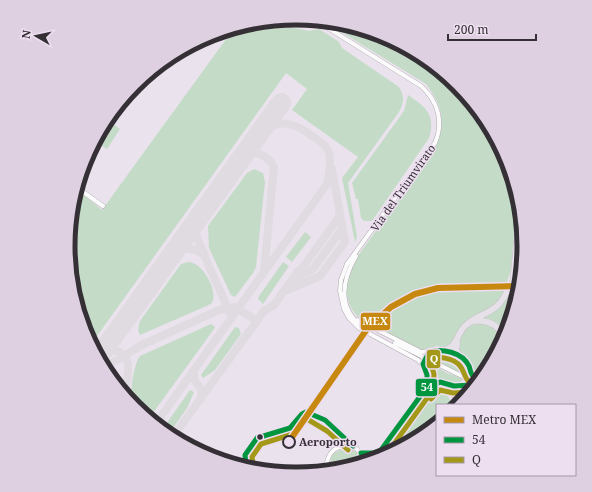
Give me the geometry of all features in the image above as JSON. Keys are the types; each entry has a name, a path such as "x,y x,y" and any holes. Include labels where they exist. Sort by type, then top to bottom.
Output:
{"highway":[{"path":"511,297 517,238"},
{"path":"444,350 453,346 459,333 465,326 498,306 511,286"},
{"path":"471,322 490,323 498,328 500,331"},
{"path":"459,333 456,348 457,354 461,358"}],"main road":[{"path":"423,367 427,355 444,350 461,358 467,364 470,375 474,377"},
{"name":"Via del Triumvirato","path":"423,367 427,375"},
{"path":"427,375 454,388 464,384 468,385"},
{"path":"464,384 470,375"}],"street":[{"name":"Via del Triumvirato","path":"327,27 421,86 432,98 438,113 440,128 435,143 347,264 341,280 342,299 350,319 359,328 421,361 423,367"},
{"path":"82,192 103,206"},
{"name":"Via del Triumvirato","path":"362,245 347,271 344,296 350,312 356,321 366,329"},
{"path":"350,312 360,321 427,355"},
{"name":"Via del Triumvirato","path":"350,319 366,329 471,381"},
{"path":"374,453 382,448 427,387 427,375"},
{"path":"387,447 428,391 435,384 442,383 452,392 456,398"},
{"path":"457,397 457,392 464,384"},
{"path":"327,465 330,454 339,447 350,446 361,453 363,456"},
{"path":"361,453 373,453"}],"green space":[{"path":"282,25 309,31 319,29 339,42 342,48 399,87 402,94 403,102 399,112 348,183 357,237 355,242 342,178 358,157 292,110 307,89 286,73 95,338 87,317 79,289 75,260 75,232 79,205 84,195 102,210 228,36 253,29"},
{"path":"336,29 367,37 394,48 419,62 442,80 462,100 480,123 500,161 513,203 515,218 511,269 503,296 498,303 470,321 452,345 446,348 436,346 427,351 421,351 363,321 351,307 347,291 350,274 357,257 432,153 437,143 441,125 440,109 437,101 426,84"},
{"path":"408,95 428,112 431,123 429,138 372,221 364,221 361,218 358,199 356,199 352,183 404,111"},
{"path":"112,123 120,129 107,149 100,144"},
{"path":"254,169 263,173 265,182 256,267 235,297 231,295 209,248 208,226 247,173"},
{"path":"305,232 311,237 292,262 286,257"},
{"path":"188,262 194,263 204,272 212,286 213,299 211,304 140,335 138,330 140,321 181,264"},
{"path":"283,262 289,266 263,304 258,299 259,296"},
{"path":"509,291 507,309 500,331 480,319"},
{"path":"478,323 490,326 498,334 476,374 473,373 470,364 458,350 461,336 466,329"},
{"path":"211,324 215,327 152,414 131,393 134,371 140,356"},
{"path":"235,327 239,328 241,334 215,370 203,378 201,375"},
{"path":"433,353 450,355 456,358 464,366 466,376 428,357"},
{"path":"427,361 447,373 464,379 455,384 442,380 430,371"},
{"path":"437,389 447,395 451,403 436,404 436,417 419,430 395,443 426,401"},
{"path":"190,390 194,392 187,408 172,429 166,425"},
{"path":"306,418 327,425 347,440 334,441 318,429 303,422"},
{"path":"343,448 356,451 360,457 330,464 332,455"}],"taxiway":[{"path":"159,419 327,184 330,162 328,150 321,142 305,131 292,125 278,124 271,126 257,136"},
{"path":"240,159 244,155 254,153 263,156 271,162 274,167 264,271"},
{"path":"283,292 320,276 345,242 332,169"},
{"path":"176,432 264,311 274,305 298,271 303,267 339,217 340,212"},
{"path":"199,217 196,232 198,241 205,255"},
{"path":"292,280 313,269 342,229 342,224"},
{"path":"170,257 174,253 187,248 200,252 204,255 230,313"},
{"path":"234,307 251,317"},
{"path":"110,364 142,345 219,310 229,308 238,309"},
{"path":"103,353 115,350 126,358 128,363 128,375 126,387"},
{"path":"194,370 194,379 202,391 201,399"}],"runway":[{"path":"102,352 281,103"}],"railway":[{"path":"484,285 514,285"}],"metro line":[{"name":"MEX","path":"288,443 367,329 391,307 415,294 438,288 513,286"}],"transit line":[{"name":"54","path":"381,450 427,387 427,375 423,364 429,352 446,351 457,354 466,361 474,377"},
{"name":"Q","path":"394,444 433,390 434,374 431,364 434,358 446,358 457,363 470,383"},
{"name":"54","path":"425,395 432,386 440,382 454,386 468,385"},
{"name":"Q","path":"431,399 440,390 453,393 462,392"},
{"name":"54","path":"246,461 245,455 257,438 290,428 302,414 306,412 325,420 353,446"},
{"name":"Q","path":"253,463 252,457 261,444 293,434 307,419 327,431 348,450"},
{"name":"54","path":"361,453 373,453"}],"place":[{"name":"Aeroporto","path":"289,442"}]}
